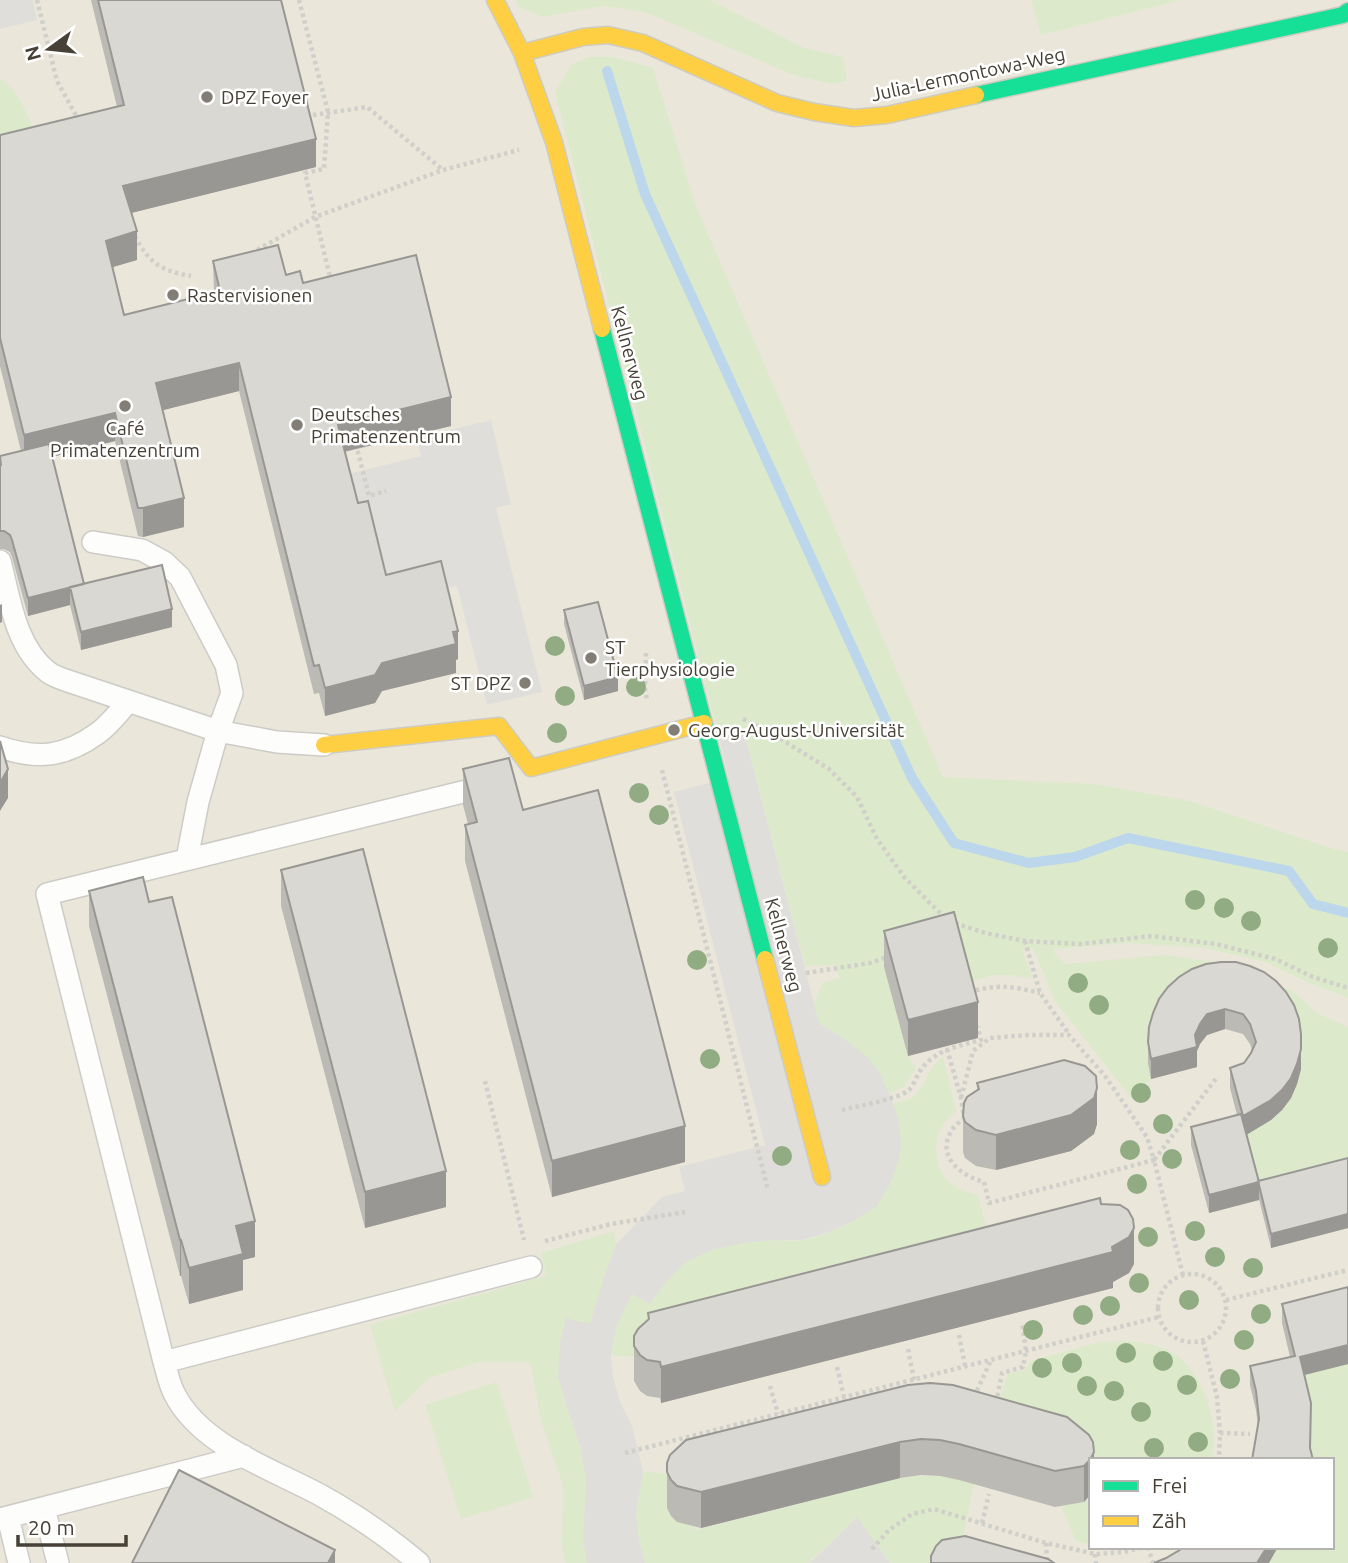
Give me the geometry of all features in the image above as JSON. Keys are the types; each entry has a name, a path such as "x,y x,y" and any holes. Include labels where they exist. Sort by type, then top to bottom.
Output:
{"street":[{"name":"Kellnerweg","path":"495,0 522,53 554,142 822,1177"},
{"name":"Julia-Lermontowa-Weg","path":"522,53 583,37 608,35 643,43 675,55 777,103 854,118 887,115 1343,15 1348,11"},
{"path":"324,746 499,726 531,768 704,723"}],"lane":[{"path":"93,542 142,550 164,562 180,577 226,665 232,693 198,802 187,859"},
{"path":"0,561 23,641 49,673 218,732 277,742 324,746"},
{"path":"0,747 40,756 61,752 100,732 128,702"},
{"path":"419,1563 368,1523 244,1457 216,1439 192,1418 174,1392 164,1362 47,894 504,781 531,768"},
{"path":"164,1362 531,1268"},
{"path":"19,1563 4,1518 244,1457"},
{"path":"44,1508 58,1563"}],"path":[{"path":"37,0 57,82 84,129"},
{"path":"299,0 328,113 324,169 305,173 334,292"},
{"path":"303,116 367,107 443,170"},
{"path":"255,266 252,253 315,217 443,170 554,142"},
{"path":"132,230 145,251 161,268 191,276"},
{"path":"355,443 369,496 386,491"},
{"path":"647,646 645,688 654,736 768,1190"},
{"path":"704,723 741,718 829,769 857,797 877,839 905,878 946,919 985,933 1025,941 1080,944 1152,936 1216,944 1275,959 1313,977 1348,989"},
{"path":"1025,941 1040,993 1069,1035 1105,1076 1147,1137 1183,1275"},
{"path":"771,979 870,963 892,955"},
{"path":"966,981 972,1004"},
{"path":"968,993 990,986 1040,993"},
{"path":"807,1119 902,1094 911,1088 919,1071 932,1058 947,1049 981,1040 975,1016"},
{"path":"961,1098 973,1051 990,1038 1069,1035"},
{"path":"947,1049 964,1118 952,1129 947,1142 949,1157 958,1170 971,1179 984,1182 989,1203 1154,1160 1218,1076"},
{"path":"485,1081 526,1246"},
{"path":"538,1242 611,1224 685,1212"},
{"path":"1226,1300 1348,1270"},
{"path":"1183,1275 1201,1275 1217,1284 1226,1300 1226,1317 1217,1332 1203,1341 1185,1342 1168,1333 1159,1317 1160,1300 1168,1284 1183,1275"},
{"path":"625,1453 1159,1317"},
{"path":"995,1411 1002,1374 1023,1367 1026,1351 1022,1323"},
{"path":"959,1335 965,1366"},
{"path":"1203,1341 1217,1398 1219,1458"},
{"path":"908,1349 914,1380"},
{"path":"970,1404 991,1360"},
{"path":"837,1367 846,1408"},
{"path":"928,1376 931,1387"},
{"path":"770,1386 780,1424"},
{"path":"1220,1433 1250,1434"},
{"path":"982,1523 989,1494"},
{"path":"872,1549 889,1530 912,1514 934,1509 1046,1543 1095,1554 1137,1549"},
{"path":"1046,1543 1048,1563"},
{"path":"1095,1554 1096,1563"}],"shaded area":[{"name":"Georg-August-Universität","path":"0,0 1348,0 1348,1563 0,1563"},
{"path":"0,0 33,0 37,20 0,29"},
{"path":"491,420 511,504 496,508 542,692 487,705 457,586 370,607 344,475 421,456 417,438"},
{"path":"743,728 819,1023 866,1056 880,1073 899,1120 899,1159 890,1184 877,1206 857,1219 830,1232 802,1240 744,1243 712,1250 686,1262 666,1282 650,1304 632,1294 617,1325 611,1355 613,1377 620,1402 632,1426 643,1471 636,1513 645,1563 587,1563 583,1538 586,1481 580,1446 558,1377 560,1342 566,1318 590,1324 616,1244 662,1197 685,1191 679,1167 765,1145 674,792 729,778 718,734"},
{"path":"857,1517 890,1563 808,1563 814,1559"}],"green space":[{"path":"515,0 710,0 804,48 843,57 847,81 830,84 794,75 645,12 603,6 543,17 519,7"},
{"path":"1031,0 1181,0 1041,35"},
{"path":"589,57 613,57 653,68 696,206 943,777 1094,784 1190,801 1348,852 1348,998 1265,962 1205,948 1127,943 1054,949 1055,954 1066,964 1165,955 1226,964 1293,991 1317,1013 1348,1027 1348,1172 1258,1195 1242,1134 1271,1120 1250,986 1131,1098 1055,1001 1033,948 1022,949 1033,979 993,975 964,984 908,1056 916,1068 904,1087 889,1093 880,1073 846,1040 819,1023 814,1005 822,983 840,978 834,965 805,966 743,728 718,734 555,92 572,64"},
{"path":"0,78 17,96 35,134 0,164"},
{"path":"943,1057 956,1111 938,1134 938,1163 951,1184 978,1195 995,1261 650,1358 611,1355 617,1325 632,1293 650,1303 666,1281 696,1256 740,1243 809,1239 857,1219 899,1120 893,1104 912,1098 933,1066"},
{"path":"614,1231 616,1244 590,1324 569,1414 580,1446 586,1481 583,1538 587,1563 565,1563 562,1547 563,1485 541,1421 530,1362 478,1362 429,1378 395,1411 370,1325 546,1276 541,1253"},
{"path":"1130,1341 1157,1346 1181,1359 1198,1380 1209,1405 1214,1433 1212,1458 1089,1459 988,1431 1008,1374 1025,1370 1030,1361 1101,1342"},
{"path":"1348,1364 1348,1563 1269,1563 1277,1549 1334,1549 1334,1458 1311,1458 1311,1422 1300,1376"},
{"path":"497,1382 533,1497 461,1519 425,1405"},
{"path":"643,1471 681,1476 670,1495 669,1510 671,1516 693,1522 695,1530 900,1478 937,1476 974,1484 958,1559 938,1563 890,1563 857,1518 808,1563 645,1563 636,1513"},
{"path":"1089,1497 1089,1544 1076,1541 1062,1509 1064,1502 1084,1502"}],"building":[{"path":"98,0 281,0 316,139 123,186 137,231 106,241 124,315 220,291 213,261 278,245 286,275 300,271 303,283 416,255 451,397 338,425 358,503 368,501 386,575 441,561 458,631 453,632 456,644 382,663 375,675 325,688 319,665 314,666 239,363 156,383 184,498 138,508 115,413 24,435 0,338 0,135 124,105"},
{"path":"49,444 84,584 28,598 10,535 0,531 0,456"},
{"path":"162,565 172,609 81,632 70,587"},
{"name":"ST Tierphysiologie","path":"598,602 618,677 584,686 564,610"},
{"path":"0,741 8,769 0,783"},
{"path":"509,758 523,810 598,790 685,1126 552,1161 465,825 477,822 463,769"},
{"path":"363,849 446,1171 365,1192 281,870"},
{"path":"143,877 149,902 172,897 255,1221 236,1226 243,1254 189,1268 89,891"},
{"path":"954,912 978,1002 908,1020 884,931"},
{"path":"1221,962 1236,962 1264,972 1286,992 1299,1019 1301,1049 1291,1078 1271,1100 1243,1116 1230,1068 1244,1063 1256,1042 1250,1024 1243,1014 1225,1009 1207,1014 1195,1035 1197,1047 1151,1059 1148,1042 1153,1013 1168,987 1192,969"},
{"path":"1064,1060 1085,1066 1096,1076 1094,1098 1071,1115 996,1135 976,1130 965,1122 964,1103 967,1097 979,1089 977,1083"},
{"path":"1241,1114 1259,1182 1209,1195 1191,1127"},
{"path":"1348,1158 1348,1214 1271,1234 1258,1181"},
{"path":"1100,1198 1101,1204 1120,1205 1128,1210 1133,1219 1134,1228 1129,1237 1112,1247 1113,1252 661,1367 660,1362 647,1360 640,1355 634,1346 634,1336 649,1319 648,1313"},
{"path":"1348,1287 1348,1345 1300,1357 1311,1403 1310,1448 1312,1458 1252,1458 1259,1419 1250,1366 1295,1356 1282,1304"},
{"path":"908,1385 953,1385 1067,1417 1089,1435 1094,1452 1084,1466 1055,1471 959,1444 921,1439 701,1492 677,1486 667,1472 670,1455 686,1440"},
{"path":"179,1470 335,1550 328,1563 132,1563"},
{"path":"965,1536 1054,1563 931,1563 931,1556 942,1540"},
{"path":"1182,1549 1266,1549 1257,1563 1154,1563"}],"waterway":[{"path":"607,71 645,194 912,778 954,843 1029,863 1075,857 1128,838 1289,871 1313,904 1348,913"}],"traffic: fast":[{"path":"976,95 1343,15 1348,11"},
{"path":"602,329 765,959"}],"traffic: slow":[{"path":"495,0 522,53 554,142 602,329"},
{"path":"522,53 583,37 608,35 643,43 777,103 854,118 887,115 976,95"},
{"path":"324,745 499,726 531,768 704,723"},
{"path":"765,959 822,1177"}],"place":[{"name":"DPZ Foyer","path":"207,97"},
{"name":"Rastervisionen","path":"173,295"},
{"name":"Café Primatenzentrum","path":"125,406"},
{"name":"Deutsches Primatenzentrum","path":"297,425"},
{"name":"ST Tierphysiologie","path":"591,658"},
{"name":"ST DPZ","path":"525,683"},
{"name":"Georg-August-Universität","path":"674,730"}]}
